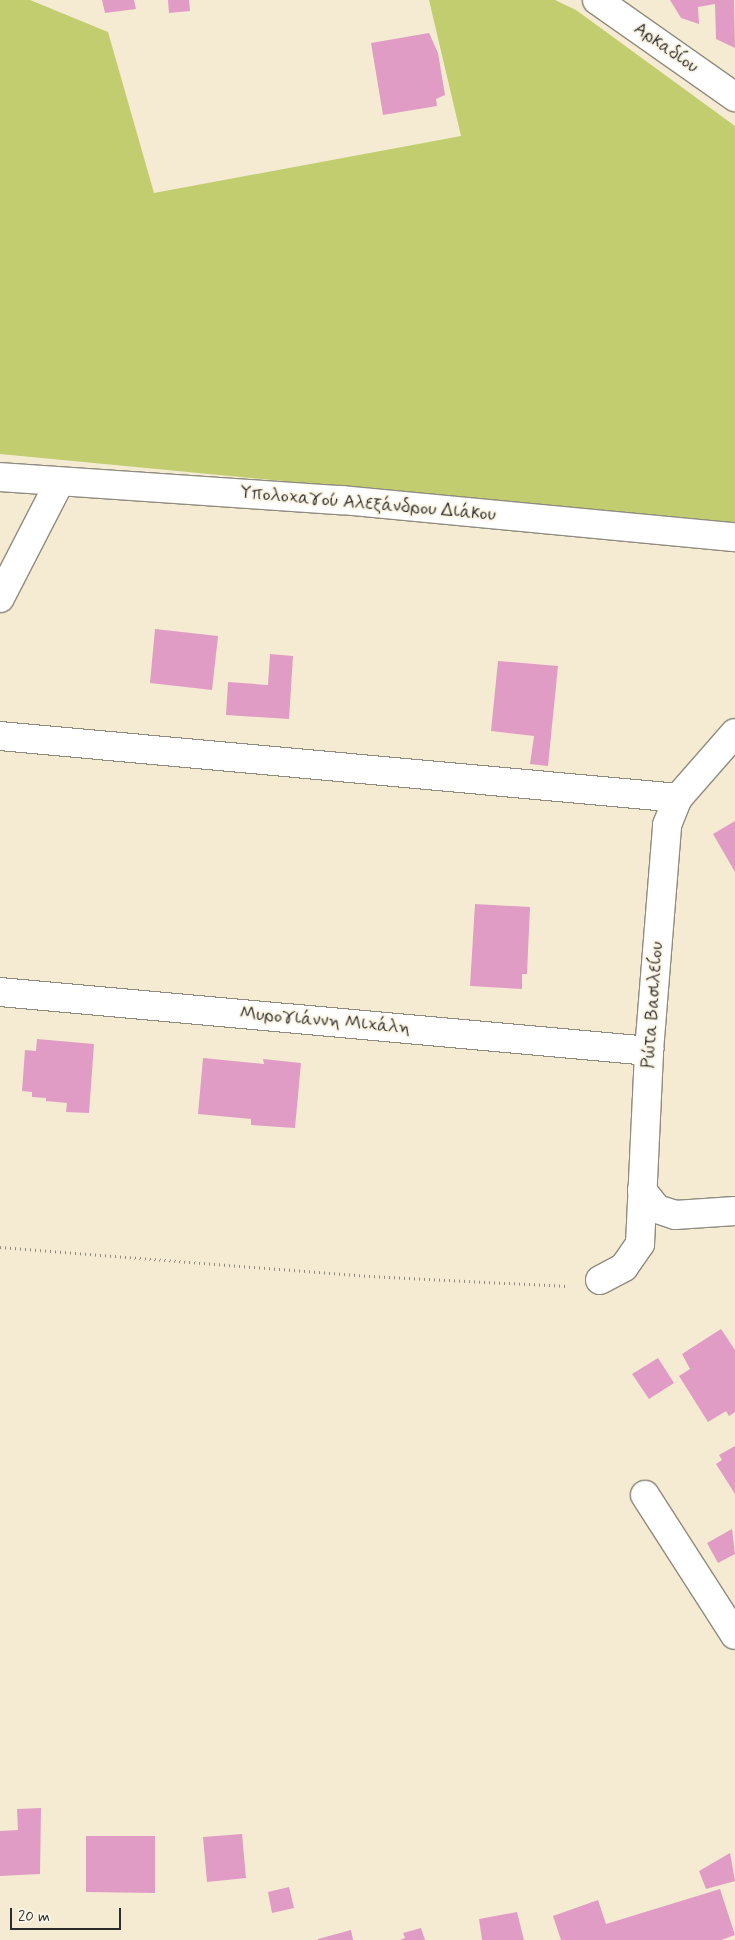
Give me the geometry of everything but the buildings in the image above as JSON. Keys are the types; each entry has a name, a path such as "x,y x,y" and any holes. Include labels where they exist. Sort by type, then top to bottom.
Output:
{"street":[{"name":"Αρκαδίου","path":"597,0 735,97"},
{"name":"Υπολοχαγού Αλεξάνδρου Διάκου","path":"0,477 59,483 341,500 735,537"},
{"path":"0,598 59,483"},
{"name":"Ρώτα Βασιλείου","path":"600,1280 624,1267 640,1244 649,1051 667,825 678,798 735,733"},
{"path":"0,736 678,798"},
{"name":"Μυρογιάννη Μιχάλη","path":"0,992 649,1051"},
{"path":"642,1190 657,1209 674,1215 735,1211"},
{"path":"645,1495 735,1635"}],"path":[{"path":"0,1247 379,1276 586,1287 600,1280"}],"green space":[{"path":"0,0 30,0 108,32 154,193 461,136 429,0 555,0 576,10 735,126 735,524 0,454"}]}
